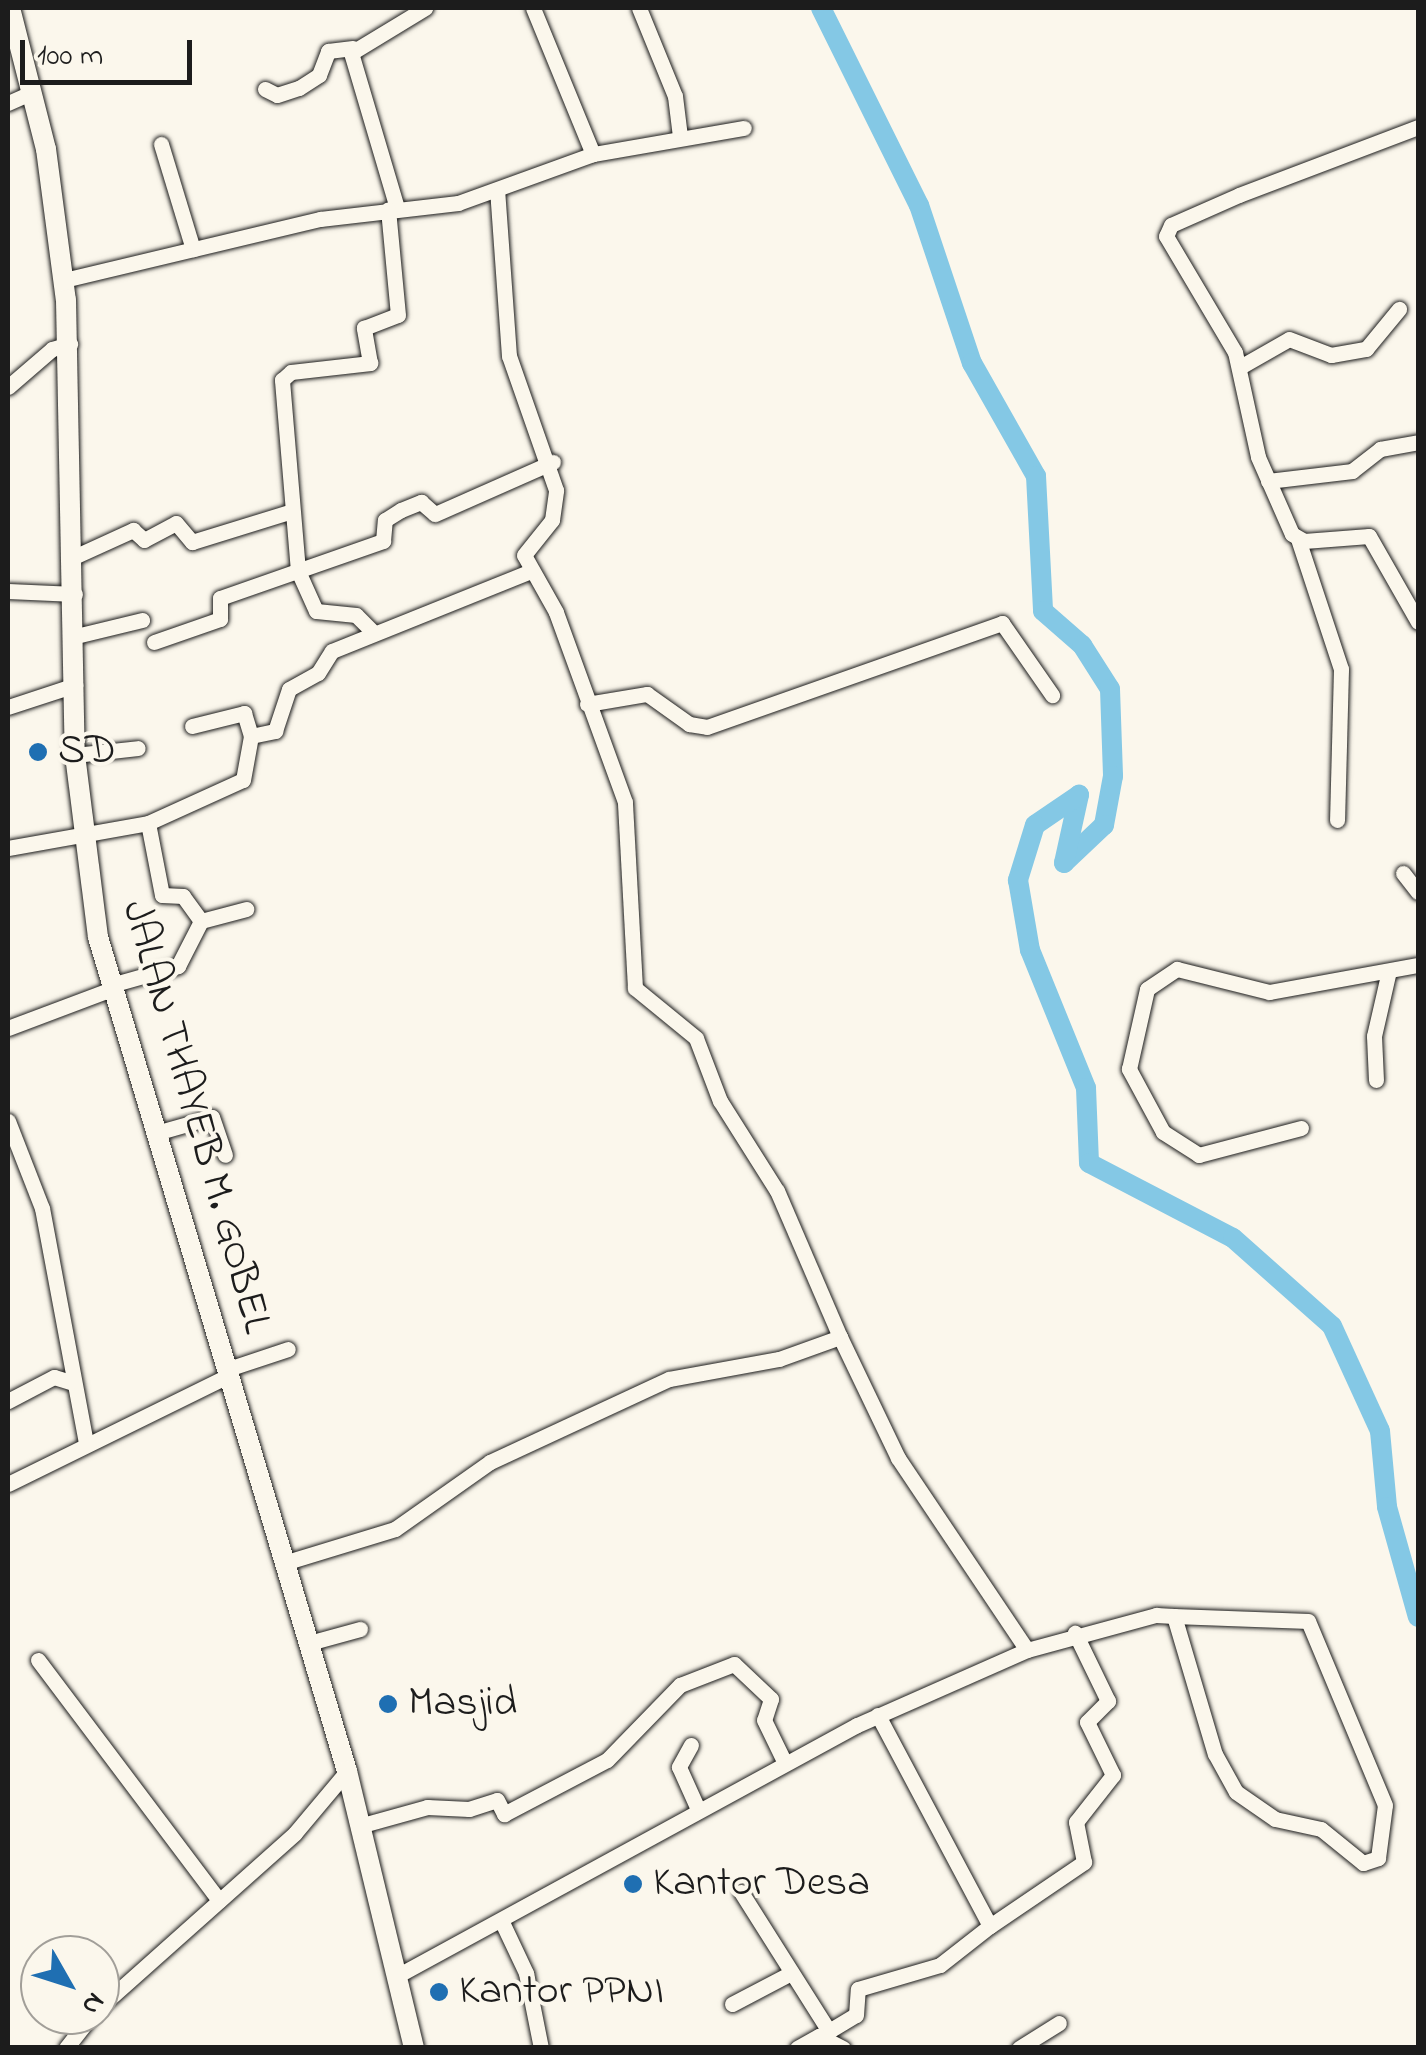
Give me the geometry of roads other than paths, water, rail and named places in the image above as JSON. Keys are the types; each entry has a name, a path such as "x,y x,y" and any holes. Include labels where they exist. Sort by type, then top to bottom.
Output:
{"main road":[{"name":"JALAN THAYEB M. GOBEL","path":"10,8 12,41 30,93 64,280 70,344 76,556 75,754 111,987 347,1771 414,2048"}],"street":[{"path":"264,89 277,96 299,88 319,75 328,50 353,48 425,8"},
{"path":"533,8 593,154"},
{"path":"640,8 675,96 680,135"},
{"path":"353,48 392,209 398,315 364,328 370,363 291,372 282,380 289,512 298,571 314,609 356,616 374,634"},
{"path":"8,103 30,93"},
{"path":"1338,820 1340,669 1298,540 1268,482 1240,367 1168,246 1168,228 1418,127"},
{"path":"64,280 193,249 497,190 593,154 680,135 744,128"},
{"path":"162,144 193,249"},
{"path":"497,190 509,356 553,462 555,512 526,545 531,570 556,612 625,802 635,988 692,1032 720,1101 777,1192 898,1458 1026,1650"},
{"path":"1240,367 1289,339 1331,354 1366,349 1399,309"},
{"path":"8,387 45,353 70,344"},
{"path":"1268,482 1352,471 1380,449 1418,442"},
{"path":"154,642 220,619 220,598 383,541 384,520 418,503 435,514 553,462"},
{"path":"76,556 133,530 144,540 176,523 192,542 289,512"},
{"path":"1298,540 1369,536 1418,622"},
{"path":"251,736 278,728 289,689 318,673 332,652 531,570"},
{"path":"8,591 76,594"},
{"path":"76,636 142,620"},
{"path":"587,704 647,694 688,724 707,726 1002,624 1052,695"},
{"path":"8,707 75,686"},
{"path":"8,848 148,823 246,777 251,736 244,713 192,726"},
{"path":"75,754 138,748"},
{"path":"148,823 162,894 184,896 200,921"},
{"path":"1403,874 1418,892"},
{"path":"200,921 246,910"},
{"path":"8,1028 111,987 178,966 200,921"},
{"path":"1301,1128 1199,1155 1163,1132 1129,1069 1147,990 1160,975 1193,968 1269,992 1388,975 1418,965"},
{"path":"1376,1080 1374,1036 1388,975"},
{"path":"156,1133 212,1117 225,1155"},
{"path":"8,1122 42,1208 70,1382 86,1442"},
{"path":"287,1562 395,1529 490,1462 669,1379 779,1359 840,1337"},
{"path":"8,1484 229,1372 288,1349"},
{"path":"8,1401 54,1377 70,1382"},
{"path":"396,1977 696,1808 878,1715 1026,1650 1076,1633 1174,1616 1300,1615 1308,1622 1384,1805 1378,1858 1363,1862 1320,1830 1274,1818 1231,1787 1174,1616"},
{"path":"309,1643 360,1629"},
{"path":"797,2048 856,2014 858,1989 940,1965 1084,1862 1076,1822 1113,1775 1087,1722 1108,1701 1076,1633"},
{"path":"38,1660 219,1900"},
{"path":"360,1826 426,1807 469,1809 498,1800 504,1814 600,1764 671,1690 734,1664 771,1698 764,1720 784,1761"},
{"path":"878,1715 990,1926"},
{"path":"692,1746 679,1755 696,1808"},
{"path":"120,1989 296,1833 347,1771"},
{"path":"742,1892 824,2034 843,2048"},
{"path":"501,1920 526,1974 541,2048"},
{"path":"732,2004 791,1973"},
{"path":"1019,2048 1059,2023"}],"waterway":[{"path":"821,8 919,205 972,363 1036,476 1043,611 1082,645 1110,689 1113,776 1104,825 1064,863 1079,795 1035,825 1018,880 1030,950 1086,1088 1089,1163 1233,1238 1332,1326 1380,1431 1387,1507 1418,1617"},
{"path":"8,2003 8,2020"}],"place":[{"name":"SD","path":"38,752"},
{"name":"Masjid","path":"388,1704"},
{"name":"Kantor Desa","path":"633,1884"},
{"name":"Kantor PPNI","path":"439,1992"}]}
